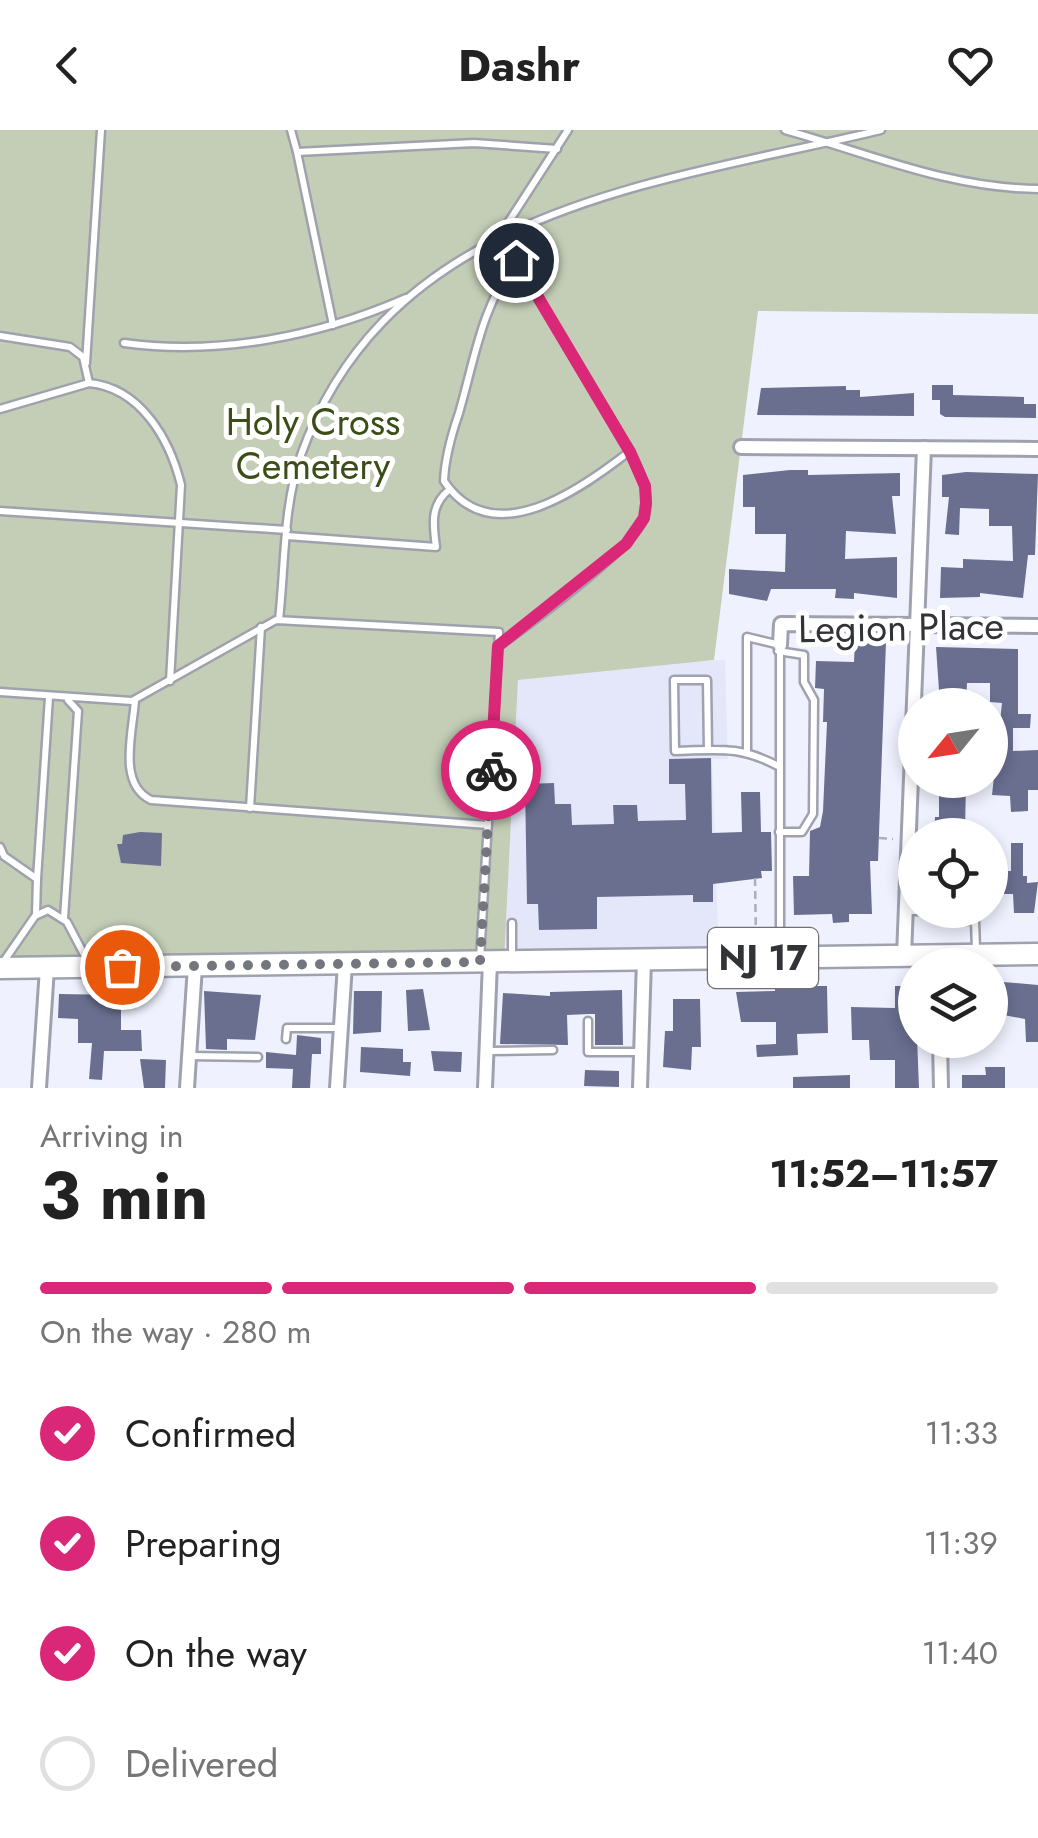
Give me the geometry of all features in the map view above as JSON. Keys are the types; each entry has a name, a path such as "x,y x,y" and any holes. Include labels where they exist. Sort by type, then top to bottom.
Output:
{"main road":[{"name":"NJ 17","path":"1008,954 1038,954"},
{"name":"NJ 17","path":"0,968 898,956"}],"street":[{"path":"741,446 1038,449"},
{"path":"912,818 924,448"},
{"name":"Legion Place","path":"779,648 781,624 1038,626"},
{"path":"640,1088 644,960"},
{"path":"485,1088 494,962"},
{"path":"337,1088 345,964"},
{"path":"187,1088 194,966"},
{"path":"39,1088 47,968"},
{"path":"941,1058 942,1088"}],"lane":[{"path":"90,383 86,363 100,130"},
{"path":"291,130 333,325"},
{"path":"500,235 568,130"},
{"path":"786,130 974,186 1038,188"},
{"path":"279,620 297,471 322,409 355,356 412,296 500,235 600,195 881,130"},
{"path":"297,152 474,142 557,150"},
{"path":"498,646 638,530 644,518 645,486 630,452 500,235"},
{"path":"516,260 496,287 469,364 444,468 449,490 483,514 530,512 630,452"},
{"path":"124,344 221,346 333,325 412,296"},
{"path":"0,336 70,347 86,363"},
{"path":"0,409 90,383 123,394 160,433 174,459 181,485 170,682"},
{"path":"0,511 436,547 435,511 439,498 449,490"},
{"path":"0,692 66,699 134,700 279,620 499,632 488,825 494,962"},
{"path":"250,808 261,627"},
{"path":"747,750 747,637 804,654 804,682 814,700 812,814 802,832 779,832"},
{"path":"779,648 780,958"},
{"path":"708,750 707,680 674,680 675,751 747,750 778,766"},
{"path":"36,915 49,697"},
{"path":"66,699 78,711 64,918 90,967"},
{"path":"134,700 130,776 135,790 155,801 488,825"},
{"path":"0,847 4,856 36,879"},
{"path":"0,968 36,915 48,910 64,918"},
{"path":"494,962 512,923"},
{"path":"588,1020 588,1052 642,1052"},
{"path":"286,1039 287,1028 341,1028"},
{"path":"486,1051 553,1050"},
{"path":"189,1056 258,1057"}],"path":[{"path":"879,838 895,839"},
{"path":"754,878 756,939"}],"shaded area":[{"path":"725,660 728,759 712,759 719,959 504,962 518,680 643,664"}],"green space":[{"name":"Holy Cross Cemetery","path":"0,130 1038,130 1038,314 758,311 714,660 518,680 504,962 0,968"}],"building":[{"path":"932,385 953,385 953,395 1024,397 1024,404 1036,404 1036,418 945,417 940,414 940,400 932,400"},
{"path":"846,386 846,390 860,390 860,397 914,393 914,416 757,415 761,388"},
{"path":"808,470 808,475 900,473 900,496 892,496 896,534 846,531 845,559 897,557 897,598 854,593 854,599 835,598 836,589 771,589 767,601 729,594 729,569 785,572 786,534 755,534 755,507 743,507 743,475"},
{"path":"1038,474 1035,555 1028,555 1023,598 980,593 980,597 940,598 941,567 963,568 963,559 1013,561 1012,526 989,526 989,509 960,508 959,535 945,534 949,497 942,497 942,475"},
{"path":"855,640 886,642 878,861 870,861 872,914 849,914 849,922 833,923 832,914 794,915 793,876 809,876 810,831 820,827 823,811 827,722 823,722 824,689 815,688 816,661 854,662"},
{"path":"936,647 1018,649 1018,714 1031,714 1030,728 1013,728 1013,751 1038,750 1038,790 1028,790 1028,811 1011,812 1008,796 1008,688 967,683 967,688 939,688"},
{"path":"711,758 712,833 742,832 741,792 760,792 761,832 771,832 772,871 761,871 762,878 713,884 713,902 693,902 693,895 597,897 597,929 539,930 538,904 527,904 525,784 554,783 555,804 571,804 572,825 614,824 613,805 637,805 638,821 686,820 685,784 669,784 669,759"},
{"path":"939,798 966,798 965,818 935,818 939,817"},
{"path":"162,833 161,866 121,863 117,844 122,844 123,835"},
{"path":"1011,843 1023,843 1023,876 1027,876 1027,883 1038,882 1034,913 1014,913 1013,894 1008,894"},
{"path":"1008,982 1038,985 1038,1042 1026,1042 1025,1019 1008,1016"},
{"path":"775,986 827,986 828,1033 797,1034 798,1055 757,1057 756,1045 776,1044 776,1022 741,1022 736,992 775,991"},
{"path":"898,986 898,1058 918,1058 919,1088 895,1088 895,1060 870,1060 869,1040 852,1040 851,1007 895,1008"},
{"path":"423,989 430,1030 408,1031 406,990"},
{"path":"622,990 623,1045 595,1045 595,1014 567,1015 568,1045 500,1044 503,993 550,996 550,992"},
{"path":"204,991 261,995 255,1040 227,1039 227,1050 206,1049"},
{"path":"354,991 382,991 381,1032 353,1034"},
{"path":"59,994 121,995 121,1030 141,1030 142,1051 104,1051 102,1080 89,1079 92,1043 78,1043 78,1019 58,1018"},
{"path":"673,999 700,999 701,1047 692,1047 691,1070 663,1067 665,1031 673,1031"},
{"path":"297,1035 321,1038 321,1054 312,1054 310,1088 292,1088 293,1069 266,1068 266,1052 296,1055"},
{"path":"361,1047 403,1049 403,1062 411,1062 410,1076 360,1072"},
{"path":"431,1051 462,1052 461,1072 434,1071"},
{"path":"140,1059 166,1060 165,1088 144,1088"},
{"path":"985,1067 1005,1067 1005,1088 962,1088 962,1075 986,1075"},
{"path":"585,1070 619,1071 619,1087 584,1086"},
{"path":"850,1075 850,1088 793,1088 793,1077"}],"way so far":[{"path":"122,967 480,962 491,770"}],"route":[{"path":"491,770 498,646 626,544 644,518 646,503 645,486 630,452 516,260"}]}
